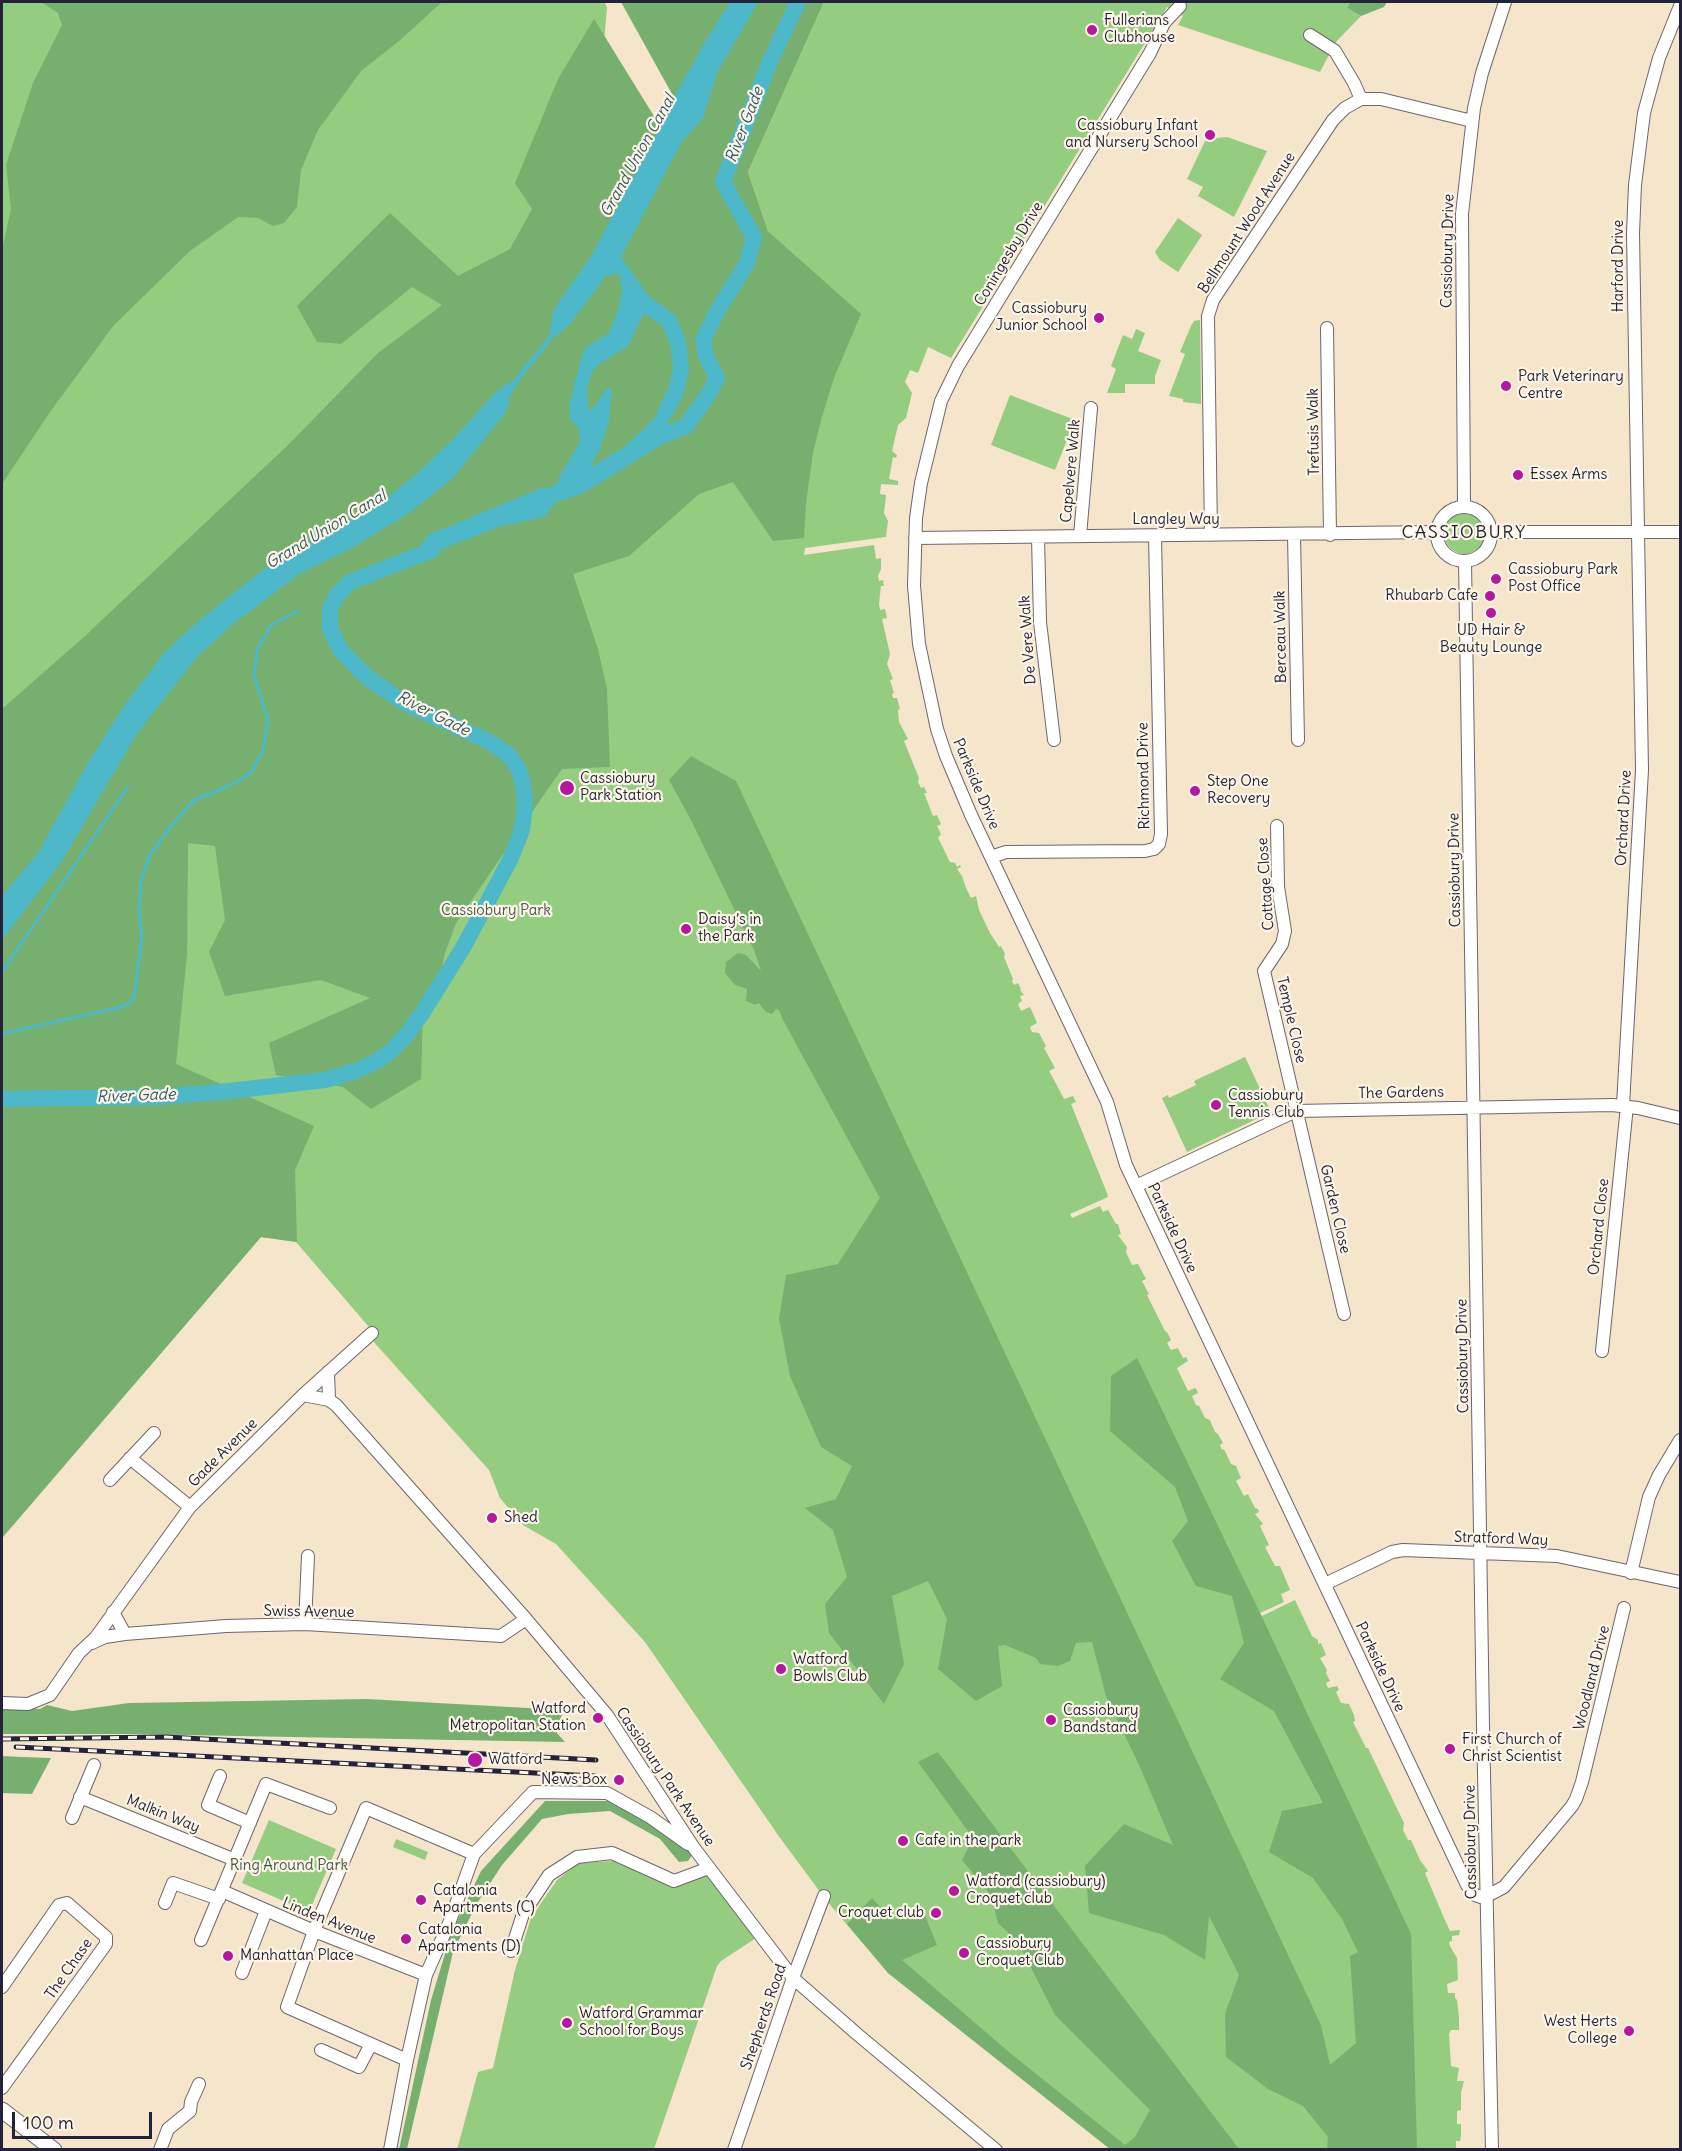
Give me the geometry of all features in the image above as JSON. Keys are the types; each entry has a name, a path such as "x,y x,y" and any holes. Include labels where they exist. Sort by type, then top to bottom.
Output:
{"main road":[{"path":"2,2110 54,2150"}],"street":[{"name":"Cassiobury Drive","path":"1464,506 1462,214 1472,121 1482,73 1505,2"},
{"name":"Coningesby Drive","path":"915,538 921,483 936,419 949,380 1150,53 1164,23 1180,6"},
{"name":"Harford Drive","path":"1638,532 1633,233 1635,184 1644,113 1659,58 1680,6"},
{"path":"1310,35 1335,51 1361,99 1394,101 1472,121"},
{"name":"Bellmount Wood Avenue","path":"1211,535 1209,310 1213,300 1333,120 1345,108 1361,99"},
{"name":"Trefusis Walk","path":"1327,328 1330,535"},
{"name":"Capelvere Walk","path":"1080,536 1091,408"},
{"path":"1464,506 1486,517 1492,532 1487,549 1474,560 1465,561 1448,556 1438,541 1437,532 1439,524 1449,511 1464,506"},
{"name":"Langley Way","path":"915,538 1437,532"},
{"path":"1492,532 1680,532"},
{"name":"Orchard Drive","path":"1625,1106 1642,770 1638,532"},
{"name":"Berceau Walk","path":"1294,534 1298,740"},
{"name":"Richmond Drive","path":"991,857 1002,852 1145,852 1154,849 1159,844 1161,834 1155,536"},
{"name":"De Vere Walk","path":"1038,537 1040,622 1054,740"},
{"name":"Parkside Drive","path":"915,538 916,618 929,696 946,756 991,857 1103,1093 1126,1166 1469,1890 1478,1896 1486,1896"},
{"name":"Cassiobury Drive","path":"1465,561 1492,2150"},
{"name":"Cottage Close","path":"1264,971 1282,944 1285,931 1278,887 1277,826"},
{"name":"Temple Close","path":"1264,971 1296,1111"},
{"name":"The Gardens","path":"1136,1186 1296,1111 1625,1106 1680,1118"},
{"name":"Orchard Close","path":"1602,1351 1625,1106"},
{"name":"Garden Close","path":"1296,1111 1344,1314"},
{"name":"Gade Avenue","path":"2,1703 28,1704 50,1695 79,1653 89,1645 190,1507 303,1395 372,1332"},
{"path":"303,1395 329,1400 328,1372"},
{"name":"Cassiobury Park Avenue","path":"329,1400 526,1619 607,1715 694,1848 793,1978 996,2150"},
{"path":"110,1480 154,1433"},
{"path":"1630,1573 1648,1497 1680,1440"},
{"path":"130,1458 190,1507"},
{"name":"Stratford Way","path":"1325,1584 1397,1550 1557,1556 1680,1582"},
{"path":"305,1624 308,1556"},
{"name":"Woodland Drive","path":"1486,1896 1500,1890 1507,1883 1576,1799 1624,1608"},
{"path":"113,1612 125,1634"},
{"name":"Swiss Avenue","path":"89,1645 105,1637 125,1634 226,1626 305,1624 501,1636 518,1627 526,1619"},
{"path":"72,1818 94,1765"},
{"path":"220,1776 208,1804 250,1823"},
{"path":"201,1940 266,1784 330,1808"},
{"path":"390,2150 426,1975 450,1921 468,1852 533,1792 607,1793 650,1817 694,1848"},
{"name":"Malkin Way","path":"80,1797 235,1860"},
{"path":"407,2060 287,2007 314,1931 366,1808 468,1852"},
{"path":"511,1951 523,1914 549,1875 577,1857 612,1853 674,1881 709,1868"},
{"name":"Linden Avenue","path":"165,1903 172,1883 220,1895 426,1975"},
{"name":"Shepherds Road","path":"734,2150 793,1978 824,1896"},
{"name":"The Chase","path":"2,1987 60,1905 67,1903 106,1937 106,1944 2,2088"},
{"path":"242,1972 266,1911"},
{"path":"321,2050 359,2067 371,2044"},
{"path":"160,2150 172,2125 190,2111 191,2102 199,2084"}],"green space":[{"path":"2,2 605,2 607,8 588,228 87,634 2,710"},
{"path":"41,2 442,2 399,41 361,71 318,130 301,170 297,207 284,223 273,226 258,218 238,217 190,251 114,325 50,412 2,484 2,250 11,209 6,165 33,83 62,25 58,13"},
{"path":"621,2 824,2 748,172 768,231 861,314 834,378 821,420 813,453 804,538 773,541 733,482 699,494 629,556 573,574 598,649 607,689 610,767 562,769 541,799 456,923 445,953 437,990 423,1012 421,1079 371,1109 343,1087 276,1075 269,1043 370,998 321,980 225,996 209,952 225,920 215,846 188,843 187,955 176,1064 314,1126 295,1170 297,1242 261,1237 2,1538 2,709 87,634 286,447 378,353 442,305 412,287 341,344 317,342 297,306 390,213 458,276 510,249 532,209 515,183 558,79 594,19 657,121 672,94"},
{"name":"Cassiobury Park","path":"824,2 1350,2 1347,8 1361,16 1335,43 1320,72 1178,25 1183,16 1167,7 951,358 928,347 918,373 910,370 905,382 912,393 906,418 898,425 892,451 897,455 896,458 893,457 889,479 898,481 898,485 881,484 880,494 886,495 884,513 888,521 886,537 805,548 804,555 874,545 876,559 881,558 881,569 878,576 879,581 883,580 884,586 881,586 879,604 880,610 885,609 887,618 882,619 890,654 887,664 893,679 890,680 894,693 893,698 897,698 900,709 898,710 899,722 908,739 904,741 919,778 918,782 927,793 924,793 933,816 937,815 941,824 937,826 941,834 938,838 950,862 955,863 957,867 960,865 961,867 957,869 966,888 971,898 976,896 979,910 990,933 1005,954 1012,981 1014,985 1018,983 1024,995 1020,996 1022,1001 1018,1004 1021,1011 1030,1007 1037,1023 1030,1027 1032,1032 1039,1033 1055,1068 1049,1071 1064,1099 1073,1096 1076,1102 1071,1104 1107,1193 1108,1197 1070,1214 1072,1218 1100,1206 1103,1212 1108,1210 1118,1224 1121,1234 1118,1235 1127,1247 1126,1252 1132,1265 1138,1264 1146,1279 1142,1281 1149,1294 1147,1295 1171,1340 1167,1343 1171,1350 1178,1348 1183,1358 1186,1357 1188,1361 1177,1368 1188,1391 1195,1388 1197,1390 1198,1393 1192,1396 1196,1405 1199,1406 1205,1418 1210,1420 1223,1443 1220,1445 1222,1450 1224,1449 1231,1464 1236,1466 1241,1478 1236,1481 1244,1496 1248,1494 1255,1508 1258,1509 1259,1512 1255,1514 1263,1524 1260,1526 1269,1545 1265,1547 1275,1566 1280,1566 1290,1590 1281,1594 1284,1602 1260,1613 1262,1616 1295,1600 1312,1636 1318,1640 1318,1644 1321,1643 1326,1655 1320,1658 1330,1681 1326,1683 1328,1688 1337,1686 1339,1690 1336,1692 1341,1703 1349,1704 1354,1715 1355,1721 1353,1722 1404,1823 1403,1830 1428,1871 1425,1873 1450,1931 1460,1930 1459,1935 1452,1936 1452,1941 1449,1942 1457,1958 1458,1980 1447,1984 1448,1993 1455,1993 1459,2017 1459,2030 1451,2030 1449,2034 1451,2066 1459,2068 1457,2081 1464,2081 1461,2092 1461,2110 1457,2111 1457,2124 1461,2124 1461,2135 1460,2141 1456,2141 1456,2149 1110,2149 888,1973 826,1900 778,1835 645,1642 556,1544 523,1525 500,1498 489,1470 372,1340 369,1327 296,1242 261,1237 2,1538 2,940 858,312 768,231 748,172"},
{"path":"1350,2 1387,2 1384,7 1361,16 1347,8"},
{"path":"1227,137 1267,151 1234,217 1198,196 1203,187 1187,179 1206,139"},
{"path":"1178,218 1202,235 1178,272 1160,260 1155,252"},
{"path":"1200,320 1201,404 1183,402 1183,399 1169,396 1185,354 1180,352 1194,321"},
{"path":"1136,329 1145,333 1138,351 1161,360 1155,376 1155,384 1125,384 1125,393 1107,393 1116,369 1111,366 1123,335 1132,339"},
{"path":"1010,395 1075,420 1055,470 991,445"},
{"path":"1465,512 1473,513 1480,518 1485,525 1485,541 1480,548 1473,553 1465,554 1457,553 1450,548 1445,541 1444,533 1445,525 1450,518 1457,513"},
{"path":"691,756 736,781 1321,2025 1330,2065 1356,2043 1350,1956 1358,1952 1342,1919 1313,1878 1269,1852 1282,1811 1323,1803 1274,1711 1220,1679 1244,1643 1232,1596 1196,1586 1172,1541 1188,1521 1175,1487 1110,1431 1111,1376 1137,1358 1411,1934 1417,2149 1327,2149 1328,2137 1303,2106 1268,2089 1226,2057 1225,2014 1239,1975 1209,1916 1205,1960 1164,1935 1089,1913 1085,1866 1124,1824 1173,1845 1140,1767 1106,1696 1092,1642 1076,1643 1070,1661 1058,1666 1040,1664 1036,1658 1005,1645 998,1646 1002,1686 976,1701 938,1669 947,1619 928,1581 892,1596 904,1664 884,1704 829,1633 825,1604 847,1577 833,1530 805,1508 836,1499 852,1466 821,1447 790,1376 779,1319 786,1275 838,1264 880,1198 779,1010 776,1009 772,1014 766,1012 759,1003 755,1005 746,1001 747,989 735,985 725,973 726,962 738,953 746,955 761,971 754,950 669,780"},
{"name":"Cassiobury Tennis Club","path":"1245,1057 1271,1112 1187,1152 1162,1098 1168,1095 1169,1098 1196,1085 1194,1081"},
{"path":"367,1699 563,1710 557,1733 565,1742 129,1734 2,1734 2,1705 40,1709 47,1705 72,1711 129,1703"},
{"path":"938,1752 1239,2149 1110,2149 888,1973 847,1924 872,1898 892,1920 924,1913 937,1945 902,1960 1010,2053 1125,2145 1135,2137 1150,2110 1055,2015 1018,1942 998,1923 991,1895 962,1860 973,1838 918,1762"},
{"path":"2,1756 51,1758 32,1794 2,1793"},
{"path":"545,1801 614,1801 690,1846 693,1854 688,1861 679,1862 660,1839 610,1811 568,1814 542,1819 502,1865 476,1905 453,1952 407,2149 399,2150 431,2000 451,1934 481,1871"},
{"name":"Ring Around Park","path":"269,1820 336,1849 309,1912 242,1883"},
{"path":"396,1839 428,1852 425,1860 393,1847"},
{"name":"Watford Grammar School for Boys","path":"613,1861 667,1885 704,1872 756,1938 717,1966 654,2149 457,2150 478,2072 493,2068 515,1970 531,1918 557,1880 579,1863"}],"water":[{"path":"730,2 758,2 717,73 703,118 681,143 621,257 652,301 655,309 645,311 628,346 599,364 592,372 587,389 588,408 591,411 607,388 612,388 609,421 601,446 590,468 625,446 649,424 676,391 667,427 685,427 669,440 585,492 555,503 544,517 501,526 434,552 412,557 428,535 541,488 558,484 559,477 580,442 579,429 570,419 569,403 582,354 586,347 609,333 622,292 620,278 616,273 605,277 570,324 553,338 516,385 509,399 507,411 454,477 409,513 352,548 299,574 233,624 197,657 136,735 62,861 2,940 2,896 38,853 87,764 126,703 164,653 203,617 272,563 371,509 412,478 451,441 496,392 513,380 549,336 554,309 591,256 670,105 704,43"}],"waterway":[{"name":"River Gade","path":"663,435 685,427 710,392 717,377 706,357 703,340 716,313 747,263 754,237 723,182 770,61 798,2"},
{"path":"638,298 669,321 678,342 681,369 676,391 666,411"},
{"name":"River Gade","path":"2,1099 158,1097 325,1080 358,1070 377,1061 391,1051 407,1034 464,946 511,858 522,830 525,806 519,770 509,755 490,742 405,703 368,678 340,650 330,628 330,610 336,596 350,582 432,550"},
{"path":"2,1034 130,1003 134,997 142,937 139,911 141,881 150,855 194,800 229,786 251,773 263,751 268,720 254,676 257,650 271,625 298,611"},
{"path":"2,972 128,787"}],"railway":[{"path":"2,1739 166,1737 596,1760"},
{"path":"16,1747 595,1776"}],"place":[{"name":"Fullerians Clubhouse","path":"1092,30"},
{"name":"Cassiobury Infant and Nursery School","path":"1210,135"},
{"name":"Cassiobury Junior School","path":"1099,318"},
{"name":"Park Veterinary Centre","path":"1506,386"},
{"name":"Essex Arms","path":"1518,475"},
{"name":"Cassiobury Park Post Office","path":"1496,579"},
{"name":"Rhubarb Cafe","path":"1490,596"},
{"name":"UD Hair & Beauty Lounge","path":"1491,613"},
{"name":"Cassiobury Park Station","path":"567,788"},
{"name":"Step One Recovery","path":"1195,791"},
{"name":"Daisy’s in the Park","path":"686,929"},
{"name":"Cassiobury Tennis Club","path":"1216,1105"},
{"name":"Shed","path":"492,1518"},
{"name":"Watford Bowls Club","path":"781,1669"},
{"name":"Watford Metropolitan Station","path":"598,1718"},
{"name":"Cassiobury Bandstand","path":"1051,1720"},
{"name":"First Church of Christ Scientist","path":"1450,1749"},
{"name":"Watford","path":"475,1760"},
{"name":"News Box","path":"619,1780"},
{"name":"Cafe in the park","path":"903,1841"},
{"name":"Watford (cassiobury) Croquet club","path":"954,1891"},
{"name":"Catalonia Apartments (C)","path":"421,1900"},
{"name":"Croquet club","path":"936,1913"},
{"name":"Catalonia Apartments (D)","path":"406,1939"},
{"name":"Cassiobury Croquet Club","path":"964,1953"},
{"name":"Manhattan Place","path":"228,1956"},
{"name":"Watford Grammar School for Boys","path":"567,2023"},
{"name":"West Herts College","path":"1629,2031"}],"district":[{"name":"CASSIOBURY","path":"1464,533"}],"water label":[{"name":"Grand Union Canal","path":"638,156"},
{"name":"Grand Union Canal","path":"326,530"}]}
